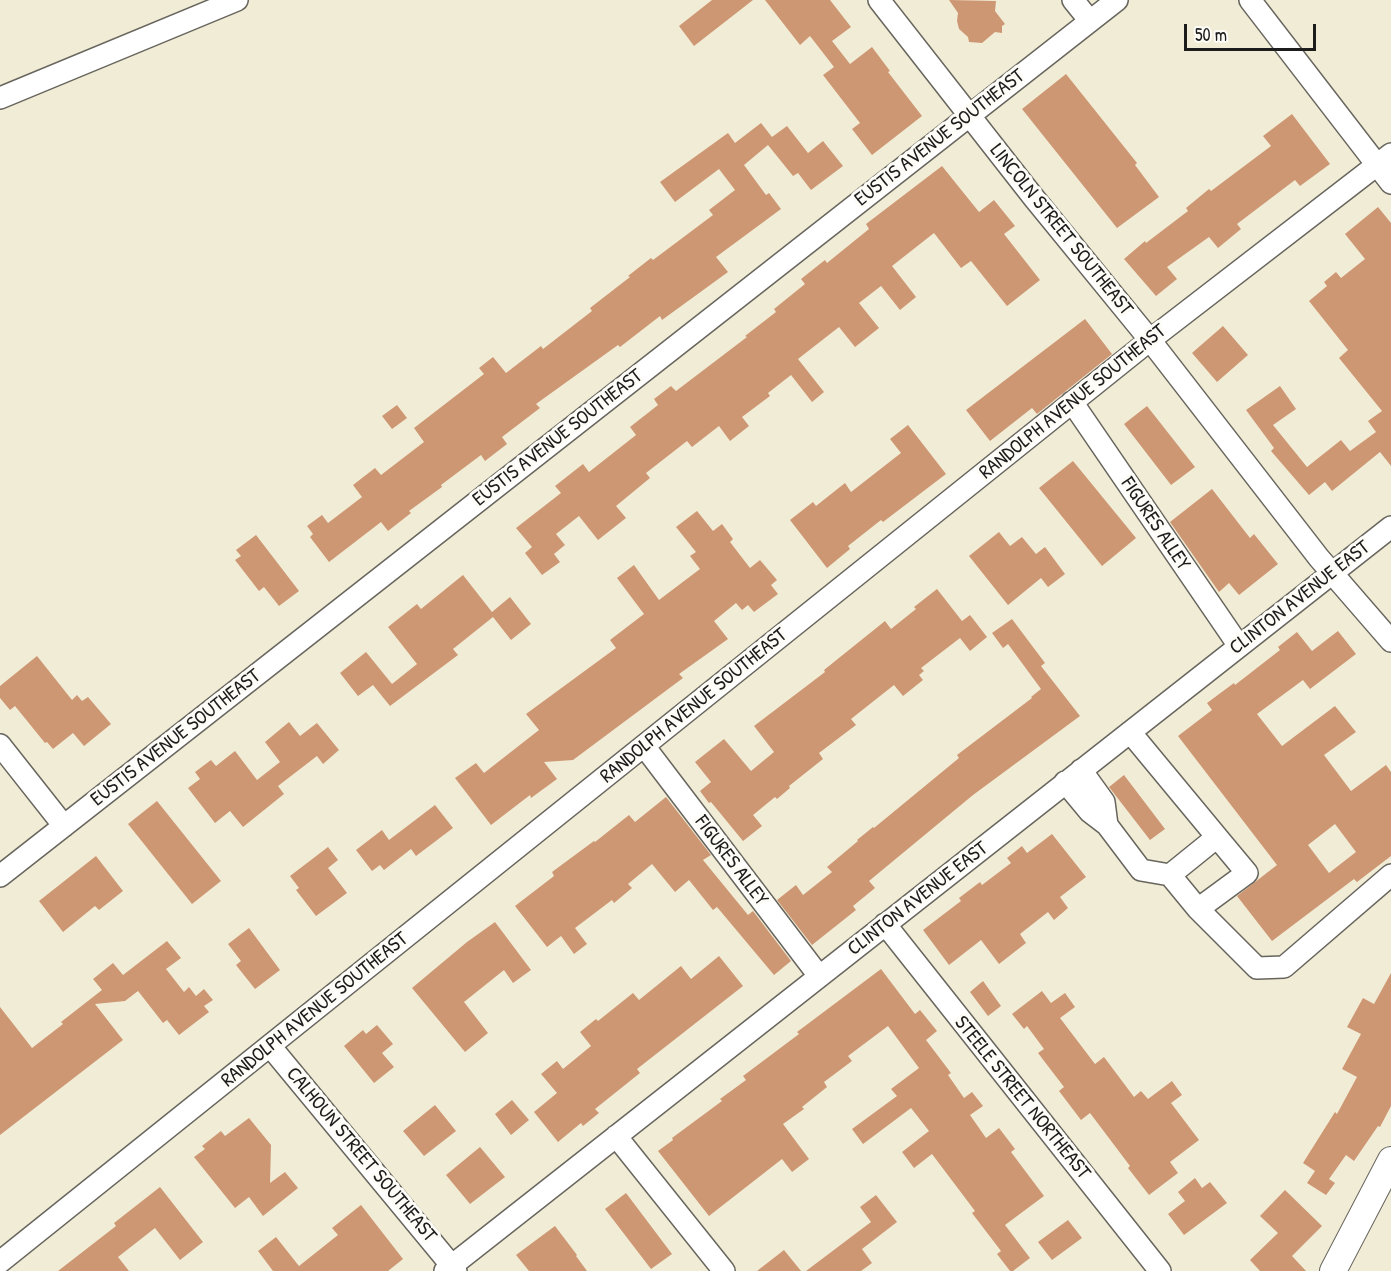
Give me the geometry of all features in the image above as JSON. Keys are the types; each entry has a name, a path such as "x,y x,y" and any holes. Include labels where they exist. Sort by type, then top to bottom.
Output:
{"main road":[{"path":"1333,1271 1391,1160"}],"street":[{"path":"0,98 237,0"},
{"name":"LINCOLN STREET SOUTHEAST","path":"879,0 1332,573 1391,641"},
{"path":"1073,0 1090,21"},
{"name":"EUSTIS AVENUE SOUTHEAST","path":"0,876 1117,0"},
{"path":"1250,0 1384,160 1391,183"},
{"name":"RANDOLPH AVENUE SOUTHEAST","path":"0,1262 1072,402 1384,160"},
{"name":"FIGURES ALLEY","path":"1072,402 1239,646"},
{"name":"CLINTON AVENUE EAST","path":"451,1269 616,1136 1391,526"},
{"path":"1130,732 1247,873 1198,909"},
{"path":"0,745 64,826"},
{"name":"FIGURES ALLEY","path":"644,746 819,976"},
{"path":"1073,776 1104,802 1107,825 1141,870 1170,875 1198,909 1257,968 1284,967 1391,875"},
{"path":"1170,875 1217,837"},
{"name":"STEELE STREET NORTHEAST","path":"885,924 1160,1271"},
{"name":"CALHOUN STREET SOUTHEAST","path":"270,1046 451,1269"},
{"path":"616,1136 724,1271"}],"building":[{"path":"712,0 753,0 694,46 679,26"},
{"path":"765,0 830,0 851,27 832,41 850,64 872,47 922,116 872,155 852,129 860,123 823,75 834,67 810,36 800,45"},
{"path":"949,0 996,1 995,11 1005,24 1002,26 1002,33 995,32 982,43 969,42 968,37 959,29 958,13"},
{"path":"1066,74 1137,163 1135,165 1159,197 1117,228 1022,109"},
{"path":"1292,114 1330,164 1300,186 1295,180 1237,224 1241,229 1218,248 1209,237 1167,267 1177,279 1156,296 1124,259 1188,211 1186,208 1209,189 1211,191 1271,146 1263,136"},
{"path":"761,123 772,137 787,126 808,153 823,141 843,166 811,190 798,173 793,176 768,145 744,165 766,195 769,193 781,209 716,257 728,272 662,320 660,316 620,347 618,345 536,404 540,408 502,437 507,444 485,461 481,455 409,511 411,513 388,531 381,522 329,562 310,537 313,534 307,526 322,515 328,523 362,497 353,485 375,468 381,475 424,442 414,428 484,374 479,368 493,357 506,373 541,346 543,349 592,311 590,308 651,258 653,260 713,215 709,210 735,190 719,169 675,202 660,182 728,133 735,143"},
{"path":"942,166 979,212 994,200 1015,226 1004,234 1040,280 1007,306 971,261 961,268 934,233 892,266 916,297 900,310 881,286 859,303 879,328 855,347 839,327 798,359 824,392 812,402 791,375 768,393 770,396 742,417 749,426 730,441 719,426 692,447 687,441 646,473 650,478 616,506 626,518 598,540 579,516 556,534 565,545 554,554 560,562 542,575 525,553 532,547 516,528 561,493 555,486 583,464 589,472 636,435 630,427 658,405 654,399 671,386 676,391 747,337 745,336 776,312 774,309 805,284 801,279 825,260 827,263 869,229 866,224"},
{"path":"1378,207 1391,223 1391,466 1380,452 1332,491 1325,482 1309,495 1271,451 1274,448 1246,410 1280,386 1296,409 1273,425 1307,467 1341,440 1350,451 1376,432 1368,421 1382,411 1339,358 1348,350 1309,301 1327,286 1324,282 1336,272 1341,278 1365,259 1345,234"},
{"path":"1085,319 1112,354 1037,414 1032,408 990,441 966,410"},
{"path":"1223,326 1248,355 1217,382 1192,353"},
{"path":"397,405 407,418 392,429 382,416"},
{"path":"1147,406 1195,467 1171,485 1124,424"},
{"path":"908,425 946,474 848,546 850,549 827,568 790,520 813,502 816,506 845,483 851,492 901,453 890,439"},
{"path":"1073,461 1136,538 1102,566 1039,488"},
{"path":"1212,489 1250,538 1254,534 1278,564 1239,595 1229,583 1219,592 1170,522"},
{"path":"697,511 713,531 722,524 733,539 730,542 750,568 760,560 777,580 771,585 778,594 754,612 748,605 742,610 736,603 714,621 728,639 679,674 683,678 573,760 544,762 557,779 531,798 530,795 491,825 455,778 476,763 484,773 539,730 526,714 616,648 610,640 644,614 617,578 634,565 659,600 700,569 690,556 696,552 676,527"},
{"path":"999,532 1010,546 1022,537 1036,554 1045,547 1065,574 1048,587 1041,578 1008,605 969,556"},
{"path":"256,535 299,591 279,606 264,587 259,591 235,560 241,556 236,550"},
{"path":"463,575 492,612 510,597 531,624 511,640 493,617 453,649 458,655 390,706 373,685 358,696 340,673 366,652 392,684 417,664 388,627 417,604 421,609"},
{"path":"937,589 962,621 970,615 987,637 970,651 960,638 921,668 924,671 919,675 923,680 903,696 894,685 851,719 856,725 819,753 823,759 789,786 790,788 777,799 775,797 753,815 762,826 743,841 700,791 711,782 695,762 724,739 751,771 774,752 754,726 825,672 824,670 885,621 891,629"},
{"path":"1012,619 1045,663 1041,666 1080,716 973,795 869,881 875,888 853,906 856,910 812,945 777,900 796,885 803,895 832,872 827,867 857,840 959,758 957,755 1041,689 1008,644 1003,648 992,633"},
{"path":"1338,631 1356,654 1310,689 1303,680 1257,714 1282,746 1335,706 1356,732 1324,755 1351,791 1386,765 1391,772 1391,856 1357,882 1354,879 1272,941 1237,896 1277,865 1178,736 1212,710 1207,703 1234,683 1235,685 1280,650 1278,647 1297,632 1312,651","holes":["1335,824 1356,852 1329,873 1308,845"]},
{"path":"37,656 72,700 77,695 82,701 88,697 111,724 84,746 73,733 53,749 47,742 45,743 15,706 10,710 0,698 0,686"},
{"path":"289,722 300,736 317,723 339,750 323,764 317,756 278,786 284,794 243,827 230,811 215,823 188,788 200,779 195,772 211,760 216,766 235,751 257,780 280,762 265,742"},
{"path":"1124,775 1165,829 1150,840 1109,787"},
{"path":"666,797 711,855 703,860 748,915 753,911 791,961 774,975 717,907 713,910 689,880 675,892 652,864 628,884 632,888 614,903 612,900 575,928 587,944 574,954 561,936 547,947 515,906 554,876 552,872 629,815 635,822"},
{"path":"157,801 221,881 192,904 128,824"},
{"path":"435,805 453,828 416,856 411,849 384,870 380,865 372,871 356,850 382,830 389,840"},
{"path":"1052,834 1086,877 1060,897 1068,908 1054,920 1048,912 1020,934 1026,943 999,964 981,940 949,965 923,930 961,901 959,898 980,882 982,885 1011,863 1007,858 1022,846 1027,853"},
{"path":"328,847 338,860 328,868 347,893 316,916 296,890 299,888 290,876"},
{"path":"96,856 123,891 99,910 95,906 63,932 39,901"},
{"path":"495,922 531,970 513,983 504,970 464,1002 488,1033 465,1052 412,988"},
{"path":"249,928 280,970 255,989 236,965 241,961 228,944"},
{"path":"167,941 181,958 166,969 184,992 189,987 196,996 204,989 213,1000 204,1006 209,1012 179,1035 167,1020 163,1023 138,991 125,1001 95,1004 123,1040 0,1135 0,1007 32,1048 102,990 93,979 113,963 123,975"},
{"path":"719,956 743,986 637,1069 640,1073 595,1109 599,1113 583,1126 581,1123 558,1142 534,1112 557,1093 541,1074 557,1061 563,1069 591,1046 580,1032 596,1019 598,1021 633,993 639,1000 681,966 691,979"},
{"path":"881,969 915,1014 920,1010 937,1031 926,1040 951,1073 948,1075 964,1098 972,1092 983,1106 970,1115 986,1138 999,1128 1015,1149 1011,1152 1044,1196 1005,1225 1030,1258 1013,1271 1010,1271 997,1254 1001,1251 972,1213 975,1211 932,1154 914,1168 902,1152 929,1131 911,1108 863,1144 852,1129 897,1096 891,1089 919,1068 888,1026 848,1056 852,1061 824,1082 827,1087 802,1107 804,1109 783,1124 809,1159 792,1172 782,1159 709,1216 658,1151 746,1080 743,1076"},
{"path":"1391,973 1391,1106 1380,1127 1378,1126 1354,1161 1346,1155 1329,1179 1335,1183 1326,1195 1307,1183 1315,1171 1303,1163 1335,1112 1337,1114 1357,1077 1342,1069 1361,1034 1347,1027 1363,998 1374,1004"},
{"path":"983,981 1001,1006 988,1016 970,992"},
{"path":"1042,991 1051,1003 1065,993 1075,1007 1060,1018 1095,1064 1104,1057 1134,1097 1141,1091 1148,1099 1172,1081 1182,1095 1171,1103 1199,1140 1170,1162 1178,1173 1149,1195 1090,1113 1081,1120 1059,1091 1064,1087 1038,1053 1044,1049 1027,1026 1024,1029 1012,1014"},
{"path":"377,1025 393,1044 382,1053 394,1067 374,1083 344,1046 363,1030 366,1034"},
{"path":"512,1100 529,1120 511,1135 495,1114"},
{"path":"435,1105 456,1131 424,1156 403,1131"},
{"path":"249,1118 271,1145 270,1183 285,1172 298,1188 263,1216 249,1197 235,1208 194,1157 205,1149 202,1146 221,1131 225,1136"},
{"path":"480,1147 505,1177 470,1204 446,1175"},
{"path":"1195,1178 1202,1188 1210,1182 1227,1203 1184,1235 1168,1214 1185,1201 1178,1192"},
{"path":"160,1187 203,1242 180,1260 155,1228 118,1257 129,1271 58,1271 116,1226 114,1223"},
{"path":"1285,1190 1322,1226 1292,1256 1306,1271 1260,1271 1250,1260 1278,1233 1260,1216"},
{"path":"626,1193 672,1254 651,1269 605,1209"},
{"path":"876,1195 897,1222 862,1249 872,1263 861,1271 806,1271 871,1222 860,1207"},
{"path":"361,1205 403,1259 388,1271 273,1271 258,1251 276,1237 299,1266 338,1235 332,1228"},
{"path":"1068,1220 1082,1238 1052,1260 1038,1242"},
{"path":"555,1226 587,1271 529,1271 516,1255"},
{"path":"784,1250 801,1271 757,1271"}]}
